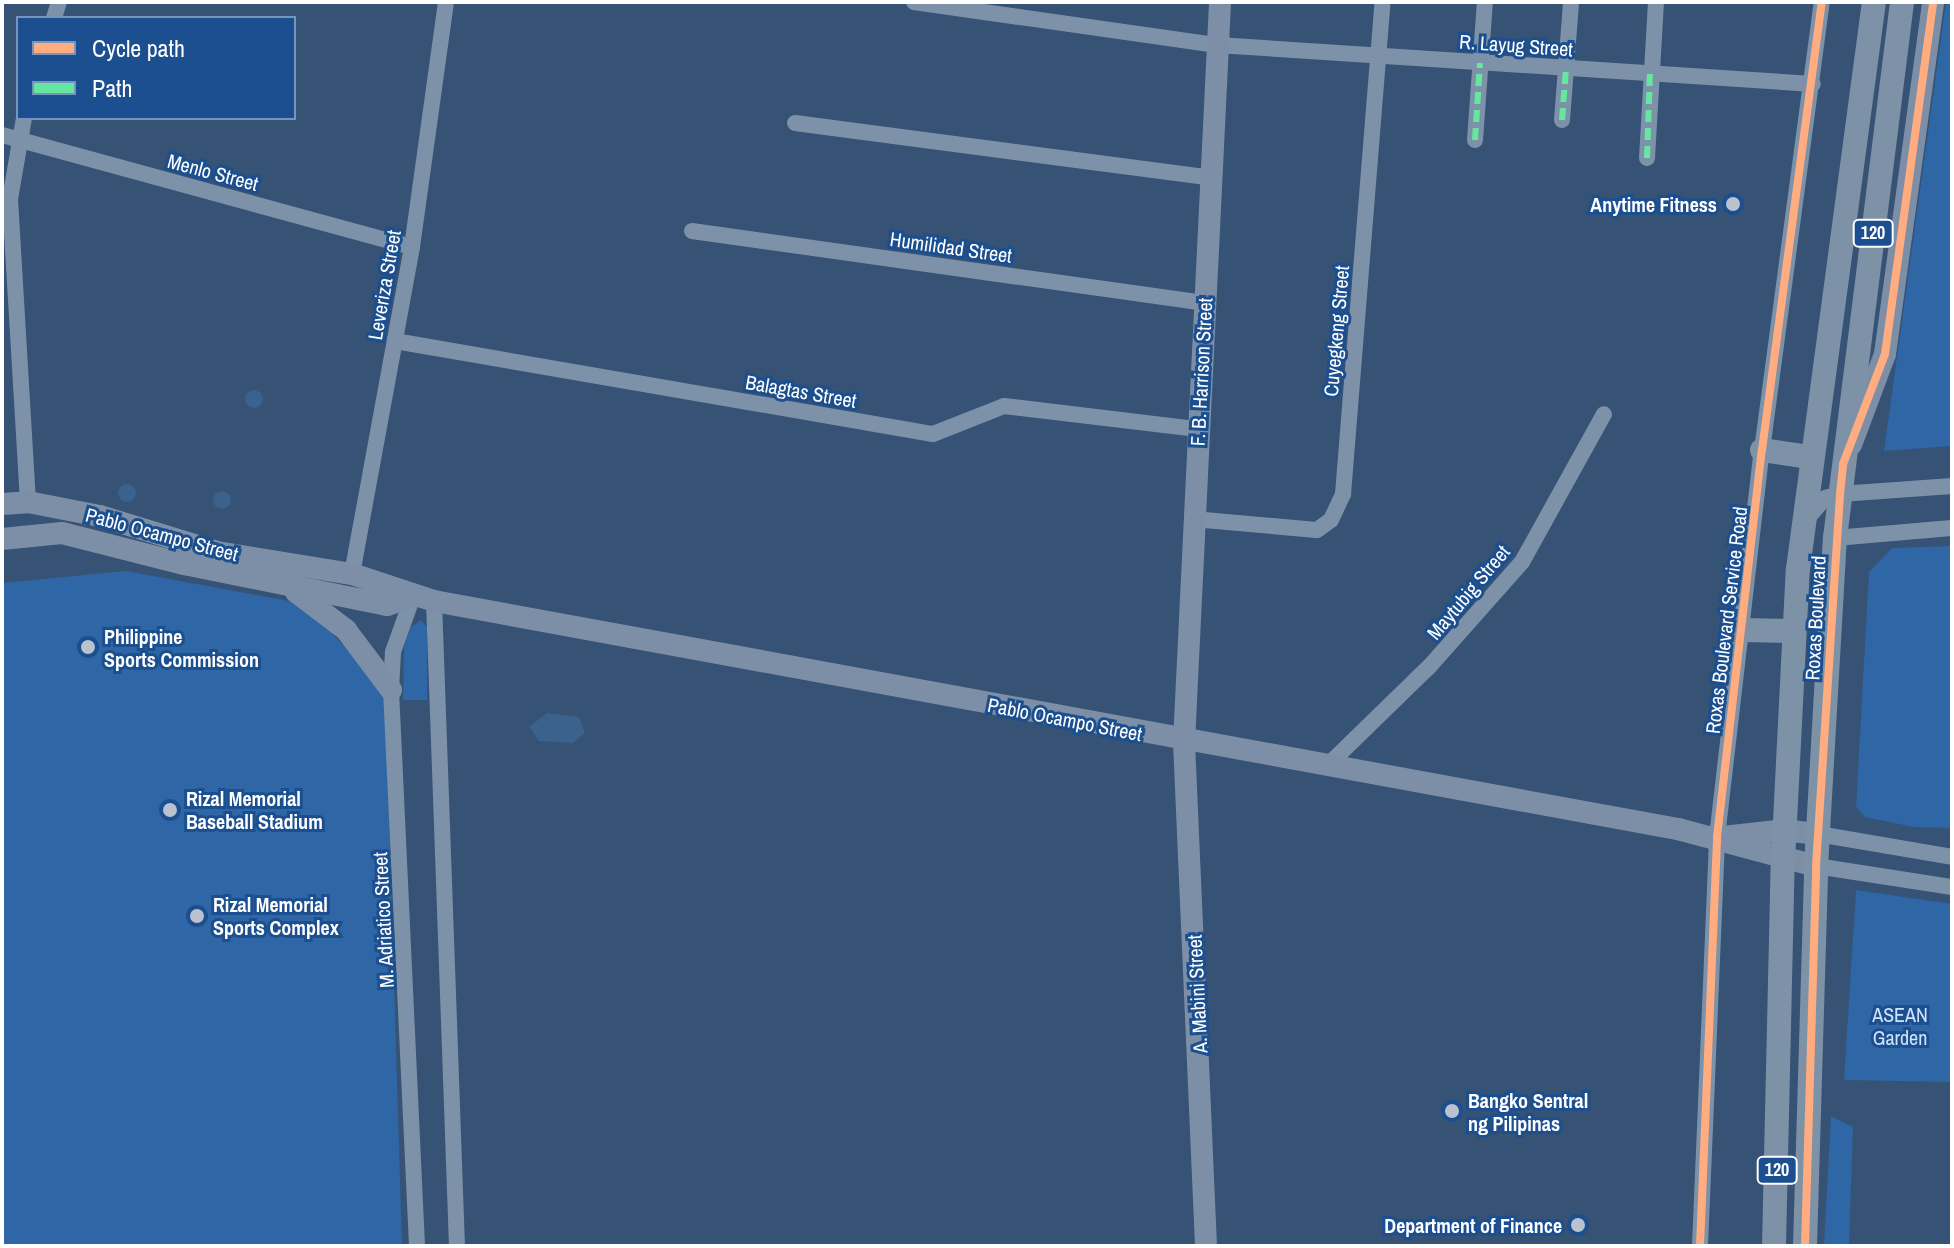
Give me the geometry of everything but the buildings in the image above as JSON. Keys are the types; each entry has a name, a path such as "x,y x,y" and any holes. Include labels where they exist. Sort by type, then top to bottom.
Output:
{"highway":[{"name":"Roxas Boulevard","path":"1774,1246 1784,830 1794,631 1810,457 1874,2"},
{"name":"Roxas Boulevard","path":"1805,1246 1816,866 1835,538 1902,2"},
{"path":"1762,450 1810,457"},
{"path":"1740,630 1794,631"}],"main road":[{"name":"F. B. Harrison Street","path":"1184,742 1220,2"},
{"name":"Roxas Boulevard","path":"1843,464 1885,354 1933,2"},
{"name":"Pablo Ocampo Street","path":"2,504 28,502 56,507 217,552 352,574 423,598 1184,742 1717,837 1783,861 1816,866"},
{"path":"56,507 62,533"},
{"name":"Pablo Ocampo Street","path":"2,539 62,533 285,585 387,605 423,598"},
{"path":"285,585 346,630 391,690"},
{"name":"A. Mabini Street","path":"1184,742 1206,1246"},
{"name":"Pablo Ocampo Street","path":"1717,837 1784,830 1818,834"}],"street":[{"name":"Leveriza Street","path":"352,574 412,247 446,2"},
{"name":"R. Layug Street","path":"914,2 1217,45 1813,84"},
{"name":"Cuyegkeng Street","path":"1193,519 1317,530 1331,520 1343,494 1383,2"},
{"path":"1475,140 1485,2"},
{"path":"1562,120 1571,2"},
{"path":"1647,158 1656,2"},
{"name":"Roxas Boulevard Service Road","path":"1700,1246 1717,837 1762,450 1822,2"},
{"path":"23,120 10,137 10,199 28,502"},
{"path":"795,123 1210,178"},
{"name":"Menlo Street","path":"10,137 412,247"},
{"name":"Humilidad Street","path":"692,231 1204,303"},
{"name":"Balagtas Street","path":"395,341 933,434 1004,406 1198,429"},
{"name":"Maytubig Street","path":"1326,767 1429,667 1522,562 1604,414"},
{"path":"1803,523 1825,498 1840,494 1952,486"},
{"path":"1835,538 1952,528"},
{"path":"423,598 457,1246"},
{"name":"M. Adriatico Street","path":"417,1246 391,690 393,652 423,598"},
{"path":"1818,834 1952,857"},
{"path":"1816,866 1952,887"}],"green space":[{"path":"1946,2 1952,2 1952,446 1884,451"},
{"path":"1952,546 1952,828 1914,827 1865,817 1856,807 1869,572 1892,548"},
{"name":"Rizal Memorial Sports Complex","path":"126,571 294,602 323,623 381,687 386,713 402,1246 2,1246 2,583"},
{"path":"421,620 427,627 427,700 403,700 404,647 410,628"},
{"name":"ASEAN Garden","path":"1856,890 1952,904 1952,1082 1844,1080"},
{"path":"1831,1116 1853,1127 1849,1246 1824,1246"}],"shaded area":[{"path":"254,390 263,399 254,408 245,399"},
{"path":"127,484 136,493 127,502 118,493"},
{"path":"222,491 231,500 222,509 213,500"},
{"path":"547,713 579,717 585,733 573,743 539,741 529,727"}],"marked path":[{"path":"1475,140 1480,63"},
{"path":"1562,120 1566,68"},
{"path":"1647,158 1650,72"}],"cycle path":[{"path":"1700,1246 1717,837 1762,450 1822,2"},
{"path":"1805,1246 1816,866 1843,464 1885,354 1933,2"}],"place":[{"name":"Anytime Fitness","path":"1733,204"},
{"name":"Philippine Sports Commission","path":"88,647"},
{"name":"Rizal Memorial Baseball Stadium","path":"170,810"},
{"name":"Rizal Memorial Sports Complex","path":"197,916"},
{"name":"Bangko Sentral ng Pilipinas","path":"1452,1111"},
{"name":"Department of Finance","path":"1578,1225"}]}
